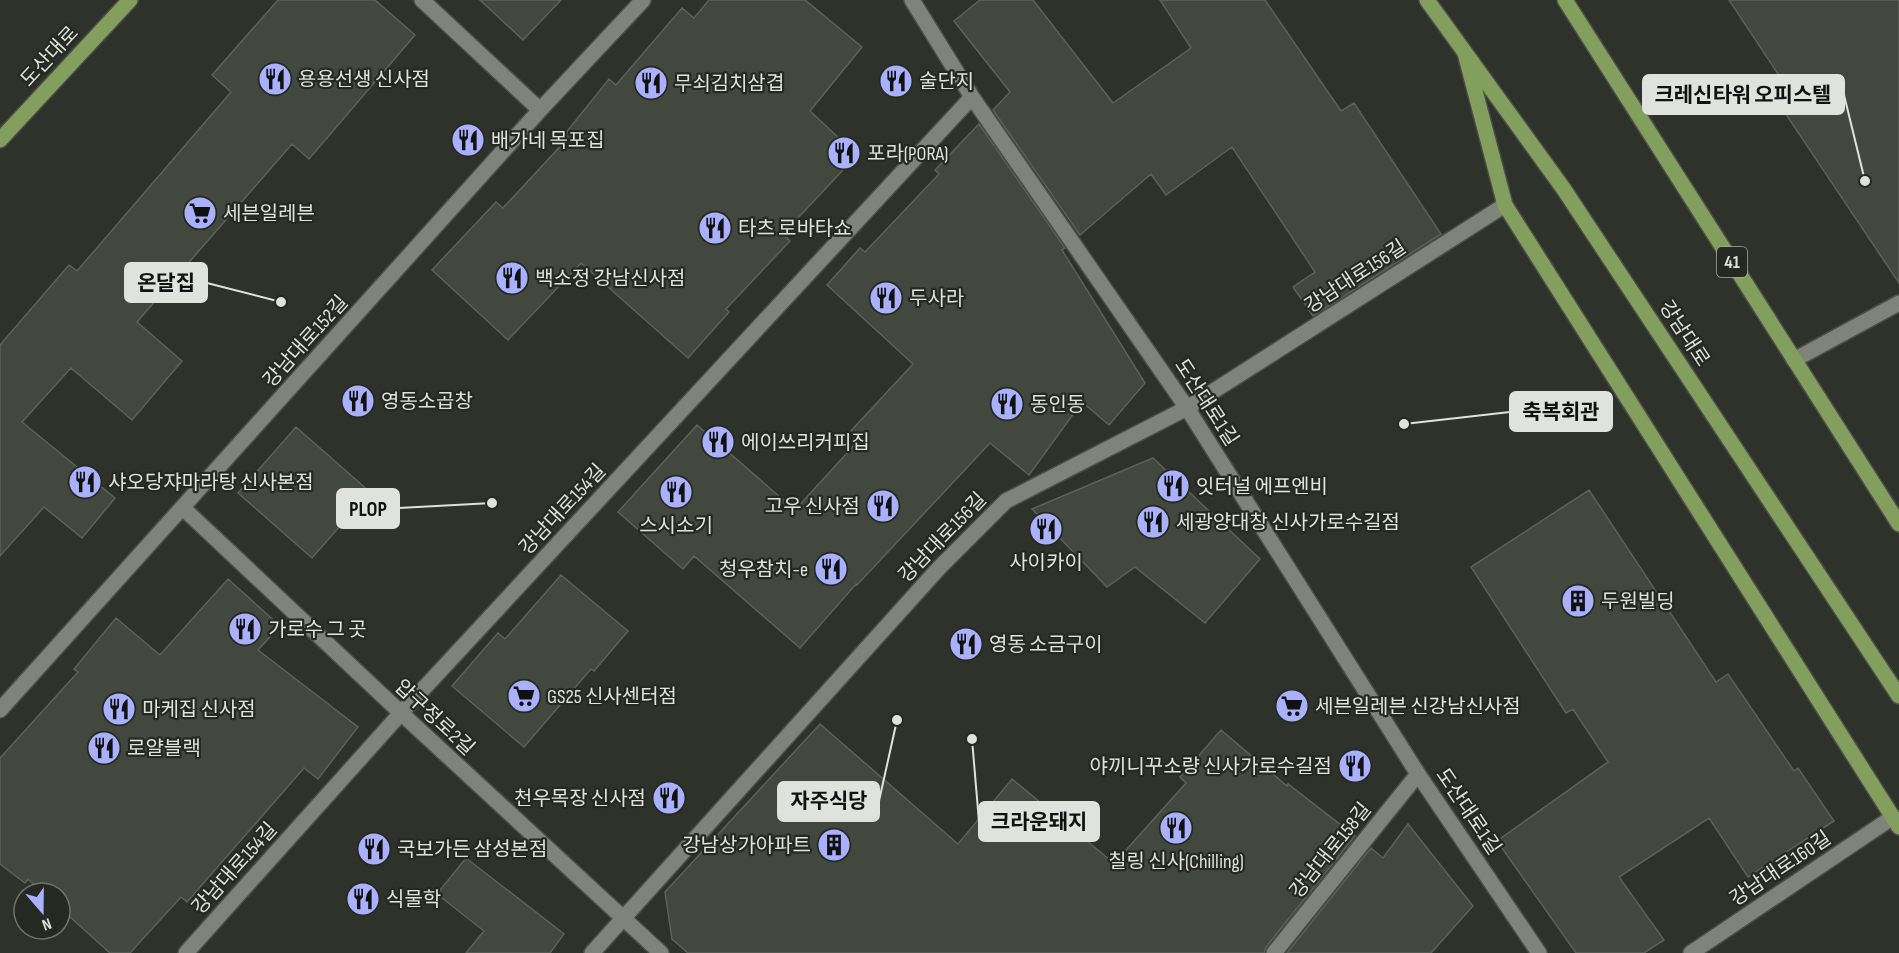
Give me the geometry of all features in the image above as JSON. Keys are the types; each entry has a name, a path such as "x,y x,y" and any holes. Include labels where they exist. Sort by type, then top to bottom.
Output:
{"main road":[{"name":"도산대로","path":"0,140 130,0"},
{"name":"강남대로","path":"1426,0 1563,188 1899,696"},
{"name":"41","path":"1565,0 1899,524"},
{"path":"1465,52 1505,205 1896,822"}],"street":[{"path":"422,0 540,110"},
{"name":"강남대로152길","path":"0,710 540,110 643,0"},
{"name":"도산대로1길","path":"912,0 972,97 1187,408 1418,774 1539,953"},
{"name":"강남대로154길","path":"186,953 401,713 972,97"},
{"name":"강남대로156길","path":"592,953 939,568 1006,501 1187,408 1505,205"},
{"path":"1794,360 1899,303"},
{"name":"압구정로2길","path":"183,508 661,953"},
{"name":"강남대로158길","path":"1274,953 1418,774"},
{"name":"강남대로160길","path":"1691,953 1896,822"}],"building":[{"path":"278,0 375,0 415,35 309,159 292,144 137,322 182,361 132,420 71,368 22,422 115,498 82,538 44,507 0,556 0,345 69,265 77,271 231,92 212,75"},
{"path":"480,0 561,0 523,40"},
{"path":"709,0 805,0 862,47 810,111 857,155 783,234 790,241 726,309 729,312 688,358 581,263 508,340 432,270 496,202 503,208 568,138 564,135 609,79 616,85 682,8 694,18"},
{"path":"980,0 1033,0 1113,103 1191,48 1160,0 1265,0 1341,111 1354,103 1441,234 1313,316 1293,287 1315,272 1232,147 1166,195 1151,174 1080,235 993,110 1010,92 954,21"},
{"path":"1729,0 1899,0 1899,283 1769,89 1782,80"},
{"path":"979,124 1065,248 1062,250 1145,383 1109,425 1082,402 1029,475 990,443 856,584 800,648 694,556 683,569 618,512 697,425 795,510 858,441 849,433 913,364 827,285 860,248 865,252 939,174 935,170"},
{"path":"296,427 370,492 312,558 238,493"},
{"path":"1153,458 1260,559 1205,623 1135,567 1107,587 1032,509"},
{"path":"1589,490 1716,682 1728,674 1794,771 1798,768 1834,821 1748,877 1709,818 1619,877 1664,940 1644,953 1576,953 1497,841 1608,762 1573,709 1566,713 1471,567"},
{"path":"561,575 628,631 594,671 591,669 524,747 452,686 498,633 505,639"},
{"path":"228,579 280,626 258,650 358,727 318,779 304,768 187,902 181,897 130,953 110,953 72,919 72,881 30,881 28,879 22,881 0,864 0,758 78,672 74,669 116,618 160,655"},
{"path":"820,724 958,844 1012,779 1110,860 1113,856 1118,859 1186,783 1180,777 1221,730 1287,786 1288,784 1355,836 1266,947 1264,953 688,953 672,939 665,892"},
{"path":"1408,824 1473,906 1431,953 1287,953 1371,848 1383,858"},
{"path":"466,858 564,934 550,953 466,953 484,931 437,894"}],"place":[{"name":"용용선생 신사점","path":"275,79"},
{"name":"술단지","path":"896,81"},
{"name":"무쇠김치삼겹","path":"651,83"},
{"name":"배가네 목포집","path":"468,140"},
{"name":"포라(PORA)","path":"844,153"},
{"name":"크레신타워 오피스텔","path":"1865,181"},
{"name":"세븐일레븐","path":"200,213"},
{"name":"타츠 로바타쇼","path":"715,228"},
{"name":"백소정 강남신사점","path":"512,278"},
{"name":"두사라","path":"886,298"},
{"name":"온달집","path":"281,302"},
{"name":"영동소곱창","path":"358,401"},
{"name":"동인동","path":"1007,404"},
{"name":"축복회관","path":"1404,424"},
{"name":"에이쓰리커피집","path":"718,442"},
{"name":"샤오당쟈마라탕 신사본점","path":"85,482"},
{"name":"잇터널 에프엔비","path":"1173,486"},
{"name":"스시소기","path":"676,492"},
{"name":"PLOP","path":"492,503"},
{"name":"고우 신사점","path":"883,506"},
{"name":"세광양대창 신사가로수길점","path":"1153,522"},
{"name":"사이카이","path":"1046,529"},
{"name":"청우참치-e","path":"831,569"},
{"name":"두원빌딩","path":"1578,601"},
{"name":"가로수 그 곳","path":"245,629"},
{"name":"영동 소금구이","path":"966,644"},
{"name":"GS25 신사센터점","path":"524,696"},
{"name":"세븐일레븐 신강남신사점","path":"1292,706"},
{"name":"마케집 신사점","path":"119,709"},
{"name":"자주식당","path":"897,720"},
{"name":"크라운돼지","path":"972,739"},
{"name":"로얄블랙","path":"104,748"},
{"name":"야끼니꾸소량 신사가로수길점","path":"1355,766"},
{"name":"천우목장 신사점","path":"669,798"},
{"name":"칠링 신사(Chilling)","path":"1176,828"},
{"name":"강남상가아파트","path":"834,845"},
{"name":"국보가든 삼성본점","path":"374,849"},
{"name":"식물학","path":"363,899"}]}
